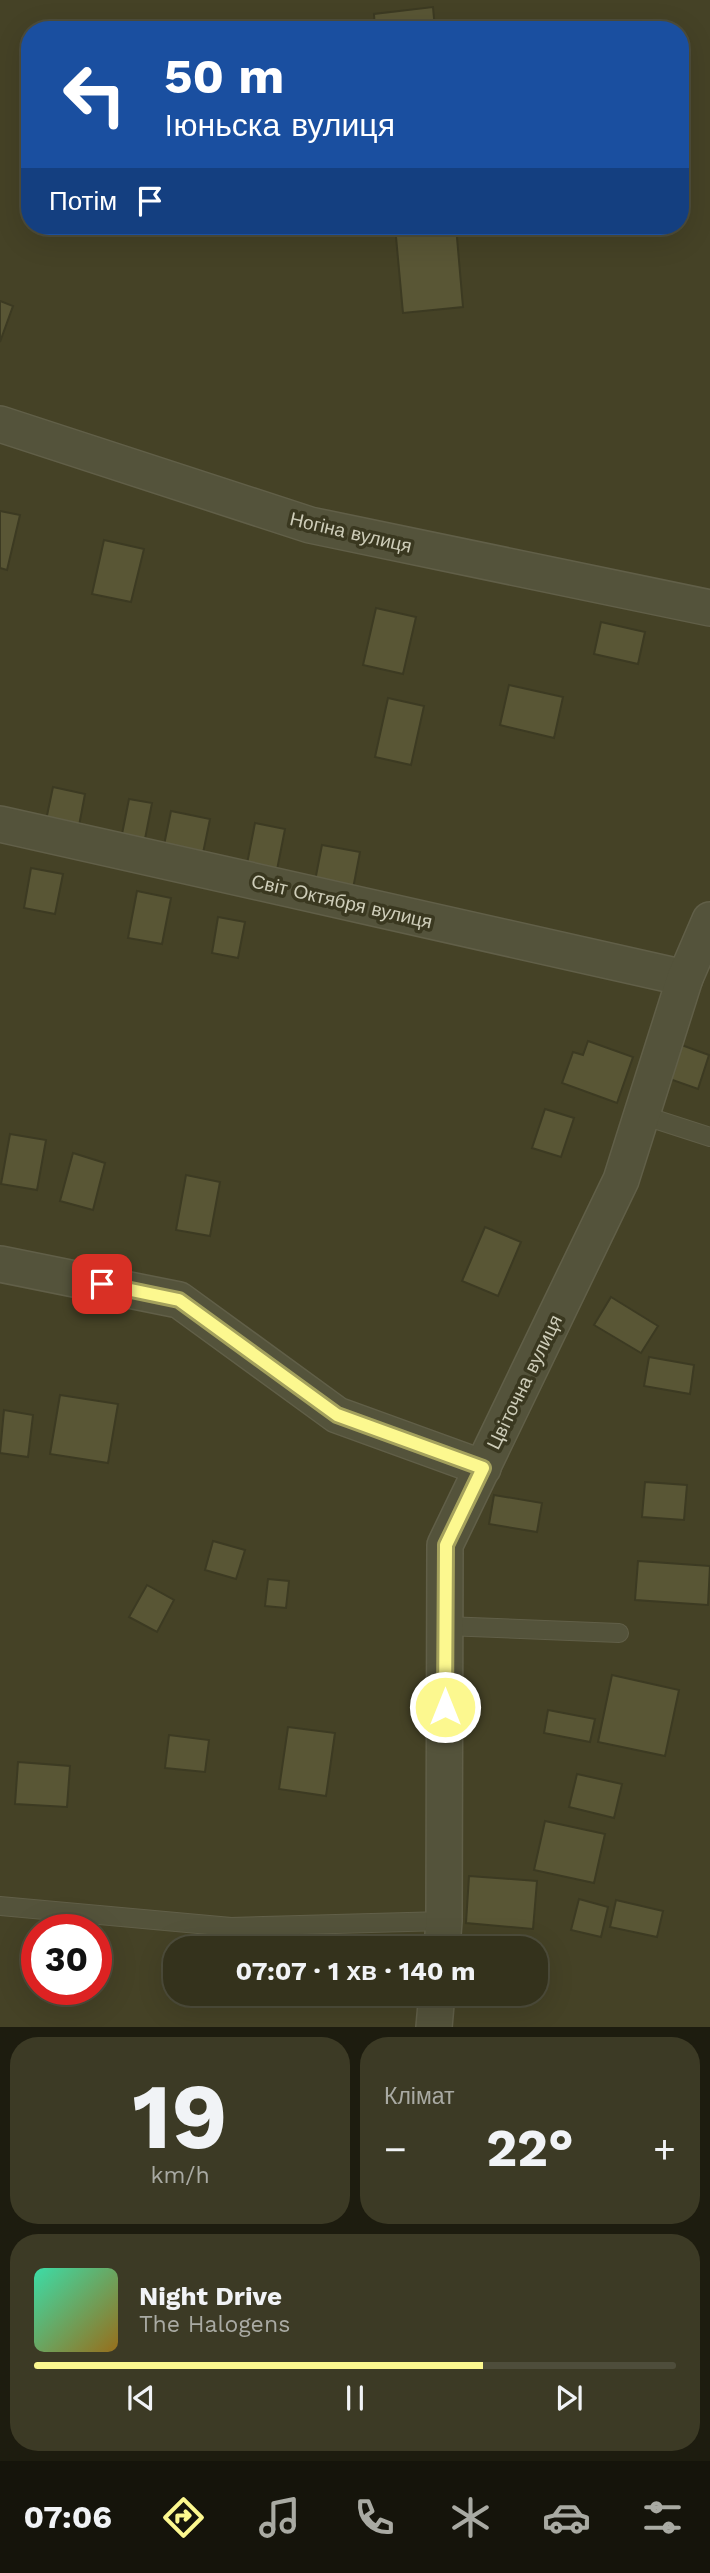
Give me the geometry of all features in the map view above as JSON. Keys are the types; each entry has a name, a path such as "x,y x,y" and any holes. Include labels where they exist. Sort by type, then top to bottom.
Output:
{"street":[{"name":"Ногіна вулиця","path":"0,424 310,525 710,608"},
{"name":"Світ Октября вулиця","path":"0,824 684,978"},
{"name":"Цвiточна вулиця","path":"443,1934 446,1545 621,1180 684,978 710,920"},
{"path":"0,1264 179,1300 337,1415 483,1468"},
{"path":"434,2027 436,2006"}],"lane":[{"path":"642,1115 710,1137"},
{"path":"445,1626 619,1633"},
{"path":"0,1906 231,1927 443,1934"}],"building":[{"path":"433,7 434,21 374,21 374,14"},
{"path":"396,235 457,235 463,307 403,313"},
{"path":"0,301 13,306 0,342"},
{"path":"0,511 20,515 7,570 0,568"},
{"path":"104,540 144,549 131,602 92,594"},
{"path":"376,608 416,617 403,674 363,665"},
{"path":"601,622 645,632 638,664 594,654"},
{"path":"509,685 563,697 554,738 500,725"},
{"path":"388,698 424,706 411,765 375,757"},
{"path":"53,787 85,794 78,831 45,825"},
{"path":"129,799 152,803 144,844 121,839"},
{"path":"171,811 210,819 202,858 163,850"},
{"path":"255,823 285,829 276,875 246,869"},
{"path":"322,845 360,852 352,894 314,886"},
{"path":"31,868 63,874 55,914 24,908"},
{"path":"137,891 171,898 162,944 128,938"},
{"path":"218,917 245,922 238,958 212,953"},
{"path":"588,1041 633,1057 617,1103 562,1083 573,1052 583,1055"},
{"path":"676,1043 709,1055 698,1089 664,1077"},
{"path":"545,1109 574,1118 561,1157 532,1148"},
{"path":"10,1134 46,1140 37,1190 1,1184"},
{"path":"73,1153 105,1163 93,1210 60,1201"},
{"path":"186,1175 220,1182 210,1236 176,1230"},
{"path":"485,1227 521,1242 498,1296 462,1281"},
{"path":"611,1297 658,1326 641,1353 594,1325"},
{"path":"649,1357 694,1365 690,1394 644,1386"},
{"path":"60,1395 118,1404 108,1463 50,1454"},
{"path":"4,1410 33,1415 28,1457 0,1453"},
{"path":"645,1482 687,1485 684,1520 642,1517"},
{"path":"494,1495 542,1503 537,1532 489,1524"},
{"path":"213,1541 245,1550 236,1579 205,1570"},
{"path":"638,1561 710,1566 708,1605 635,1600"},
{"path":"268,1579 289,1581 286,1608 265,1606"},
{"path":"147,1585 174,1600 157,1632 129,1617"},
{"path":"612,1675 679,1690 665,1756 598,1742"},
{"path":"548,1710 595,1719 590,1742 544,1733"},
{"path":"288,1727 335,1733 326,1796 279,1789"},
{"path":"169,1735 209,1740 205,1772 165,1768"},
{"path":"18,1762 70,1766 67,1807 15,1804"},
{"path":"577,1774 622,1784 614,1818 569,1807"},
{"path":"545,1821 605,1834 594,1883 534,1870"},
{"path":"469,1876 537,1881 533,1929 466,1923"},
{"path":"579,1899 608,1907 601,1937 571,1930"},
{"path":"616,1900 663,1911 657,1937 610,1927"}],"route":[{"path":"102,1284 179,1300 337,1415 483,1468 446,1545 445,1707"}]}
